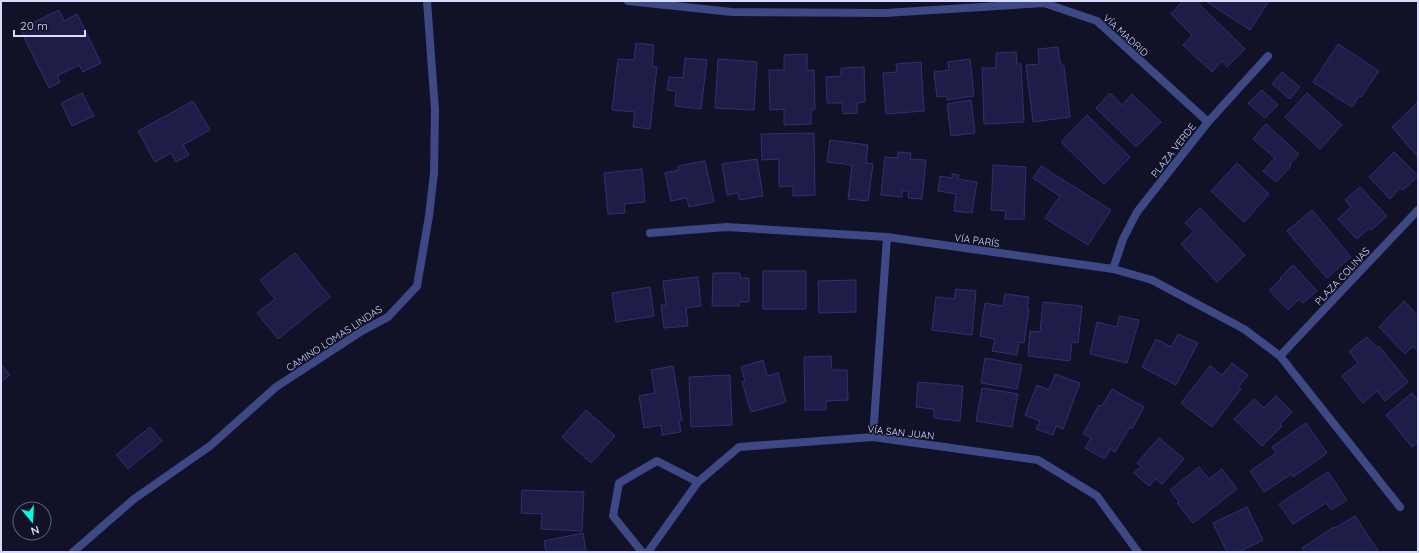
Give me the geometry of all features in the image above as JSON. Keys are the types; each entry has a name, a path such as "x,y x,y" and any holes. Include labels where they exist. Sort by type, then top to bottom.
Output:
{"street":[{"name":"CAMINO LOMAS LINDAS","path":"73,552 134,499 210,446 276,387 362,330 388,317 417,286 430,216 434,173 435,110 427,1"},
{"name":"VÍA MADRID","path":"628,1 732,12 885,13 1044,3 1097,21 1208,122"},
{"name":"PLAZA VERDE","path":"1113,269 1123,240 1137,212 1208,122 1268,56"},
{"name":"PLAZA COLINAS","path":"1280,356 1418,210"},
{"name":"VÍA PARÍS","path":"650,233 727,227 887,237 1113,269 1152,280 1244,329 1280,356 1400,507"},
{"path":"873,438 887,237"},
{"name":"VÍA SAN JUAN","path":"648,552 698,482 739,447 873,438 1038,460 1097,496 1138,552"},
{"path":"642,552 614,516 619,483 656,461 698,482"}],"building":[{"path":"1183,1 1196,1 1245,49 1227,67 1222,61 1212,72 1183,45 1192,35 1171,14"},
{"path":"1269,1 1250,30 1207,2"},
{"path":"59,10 64,21 77,14 101,63 83,72 79,65 57,76 60,82 49,88 20,29"},
{"path":"636,43 654,45 652,66 657,67 650,129 633,127 635,112 612,110 618,59 634,60"},
{"path":"1338,44 1379,71 1361,97 1359,96 1352,107 1313,82"},
{"path":"1058,47 1060,63 1064,66 1070,117 1033,122 1026,65 1039,64 1038,49"},
{"path":"1016,52 1017,64 1021,64 1024,122 984,124 982,68 996,68 996,53"},
{"path":"807,54 807,70 814,70 815,109 811,110 811,124 784,125 784,109 770,110 769,70 784,70 784,55"},
{"path":"685,58 707,60 701,109 675,106 676,91 667,90 669,77 683,78"},
{"path":"718,59 757,62 754,110 715,108"},
{"path":"970,59 974,96 947,100 947,96 937,97 934,72 949,70 948,62"},
{"path":"921,62 924,111 886,114 883,73 897,72 896,64"},
{"path":"864,67 865,102 857,103 857,113 843,114 842,103 827,103 826,77 841,76 841,68"},
{"path":"1282,72 1300,87 1290,99 1272,84"},
{"path":"1262,90 1278,105 1265,118 1248,103"},
{"path":"82,93 94,116 72,126 61,103"},
{"path":"1110,93 1122,105 1132,94 1161,122 1136,147 1096,108"},
{"path":"1307,93 1342,125 1320,149 1285,117"},
{"path":"971,100 975,133 951,136 947,104"},
{"path":"193,101 210,130 183,145 189,155 176,162 171,153 155,162 138,131"},
{"path":"1418,102 1418,157 1392,127"},
{"path":"1087,115 1130,157 1104,184 1061,142"},
{"path":"1266,124 1299,154 1290,164 1291,166 1276,182 1263,171 1275,158 1253,139"},
{"path":"814,133 815,195 793,196 793,186 779,187 779,159 762,160 761,134"},
{"path":"830,140 868,145 866,163 873,164 868,201 848,199 852,165 827,162"},
{"path":"898,152 911,153 910,159 926,160 922,199 908,198 909,191 902,191 902,197 881,195 885,157 898,158"},
{"path":"1394,152 1418,176 1403,190 1400,188 1390,199 1369,177"},
{"path":"757,159 763,196 739,200 738,193 727,195 722,164"},
{"path":"705,161 714,202 689,207 687,198 671,201 665,173 679,170 678,166"},
{"path":"1237,163 1269,194 1244,222 1211,191"},
{"path":"993,165 1026,167 1024,219 1005,219 1006,211 991,210"},
{"path":"1041,166 1111,210 1088,245 1045,218 1060,196 1033,178"},
{"path":"642,169 645,202 624,204 625,213 608,214 604,173"},
{"path":"952,174 959,175 958,179 977,182 972,213 954,211 956,194 938,191 940,176 952,178"},
{"path":"1360,187 1387,216 1371,230 1369,228 1357,239 1338,219 1351,207 1345,200"},
{"path":"1200,208 1245,255 1217,282 1181,244 1194,231 1185,223"},
{"path":"1312,210 1351,257 1327,278 1287,231"},
{"path":"295,253 330,297 278,339 257,313 275,299 260,280"},
{"path":"1293,265 1317,291 1303,303 1299,299 1288,310 1269,290"},
{"path":"763,271 806,271 806,309 763,309"},
{"path":"713,273 740,273 740,278 749,278 749,302 739,302 739,306 712,306"},
{"path":"698,277 701,306 686,308 688,326 664,328 661,305 666,305 663,281"},
{"path":"856,280 856,312 819,313 818,281"},
{"path":"650,287 654,316 616,322 612,293"},
{"path":"956,289 976,291 972,335 932,330 936,297 954,299"},
{"path":"1005,294 1029,297 1027,309 1029,309 1024,343 1019,342 1017,355 992,351 995,339 980,336 985,303 1003,306"},
{"path":"1404,301 1418,316 1418,351 1413,346 1405,354 1379,327"},
{"path":"1043,302 1082,306 1078,343 1072,342 1070,361 1028,356 1030,331 1040,332"},
{"path":"1119,316 1139,320 1127,363 1090,354 1097,322 1117,327"},
{"path":"1178,334 1198,343 1176,385 1142,367 1156,339 1171,347"},
{"path":"1367,337 1377,348 1379,346 1408,382 1385,401 1377,391 1363,403 1342,376 1358,363 1349,351"},
{"path":"831,356 832,370 847,370 848,400 826,401 826,410 805,410 804,357"},
{"path":"985,358 1022,365 1017,389 981,383"},
{"path":"763,360 767,376 778,373 786,402 751,412 742,382 745,381 741,367"},
{"path":"1232,363 1248,375 1238,387 1241,389 1212,427 1181,403 1210,366 1222,375"},
{"path":"1,364 10,375 1,382"},
{"path":"673,366 682,420 679,421 681,432 662,435 661,425 644,428 639,396 655,393 651,370"},
{"path":"1055,374 1080,383 1063,429 1056,426 1053,435 1036,429 1040,421 1025,415 1037,385 1049,390"},
{"path":"730,375 732,425 691,427 689,377"},
{"path":"918,382 963,386 960,421 934,418 934,409 916,407"},
{"path":"982,388 1018,394 1012,427 976,421"},
{"path":"1112,389 1144,407 1132,429 1130,427 1115,452 1110,449 1105,459 1085,448 1091,438 1083,434 1099,405 1102,406"},
{"path":"1412,393 1418,401 1418,442 1412,447 1386,415"},
{"path":"1276,396 1292,412 1280,424 1282,426 1262,446 1234,419 1254,399 1264,408"},
{"path":"586,410 615,436 591,463 562,437"},
{"path":"1306,423 1327,453 1293,477 1291,474 1264,492 1250,471 1276,453 1272,447"},
{"path":"150,427 162,441 128,469 116,455"},
{"path":"1159,438 1184,459 1162,484 1156,479 1149,486 1134,473 1141,466 1137,463"},
{"path":"1199,467 1209,479 1222,469 1237,489 1193,523 1177,503 1179,502 1170,490"},
{"path":"1328,472 1347,500 1331,510 1326,503 1293,524 1279,504"},
{"path":"522,490 584,492 582,531 541,529 542,514 521,513"},
{"path":"1247,507 1263,540 1239,552 1227,552 1213,523"},
{"path":"1355,516 1379,552 1305,552 1302,548 1334,527 1335,528"},
{"path":"583,533 586,552 546,552 544,541"}]}
